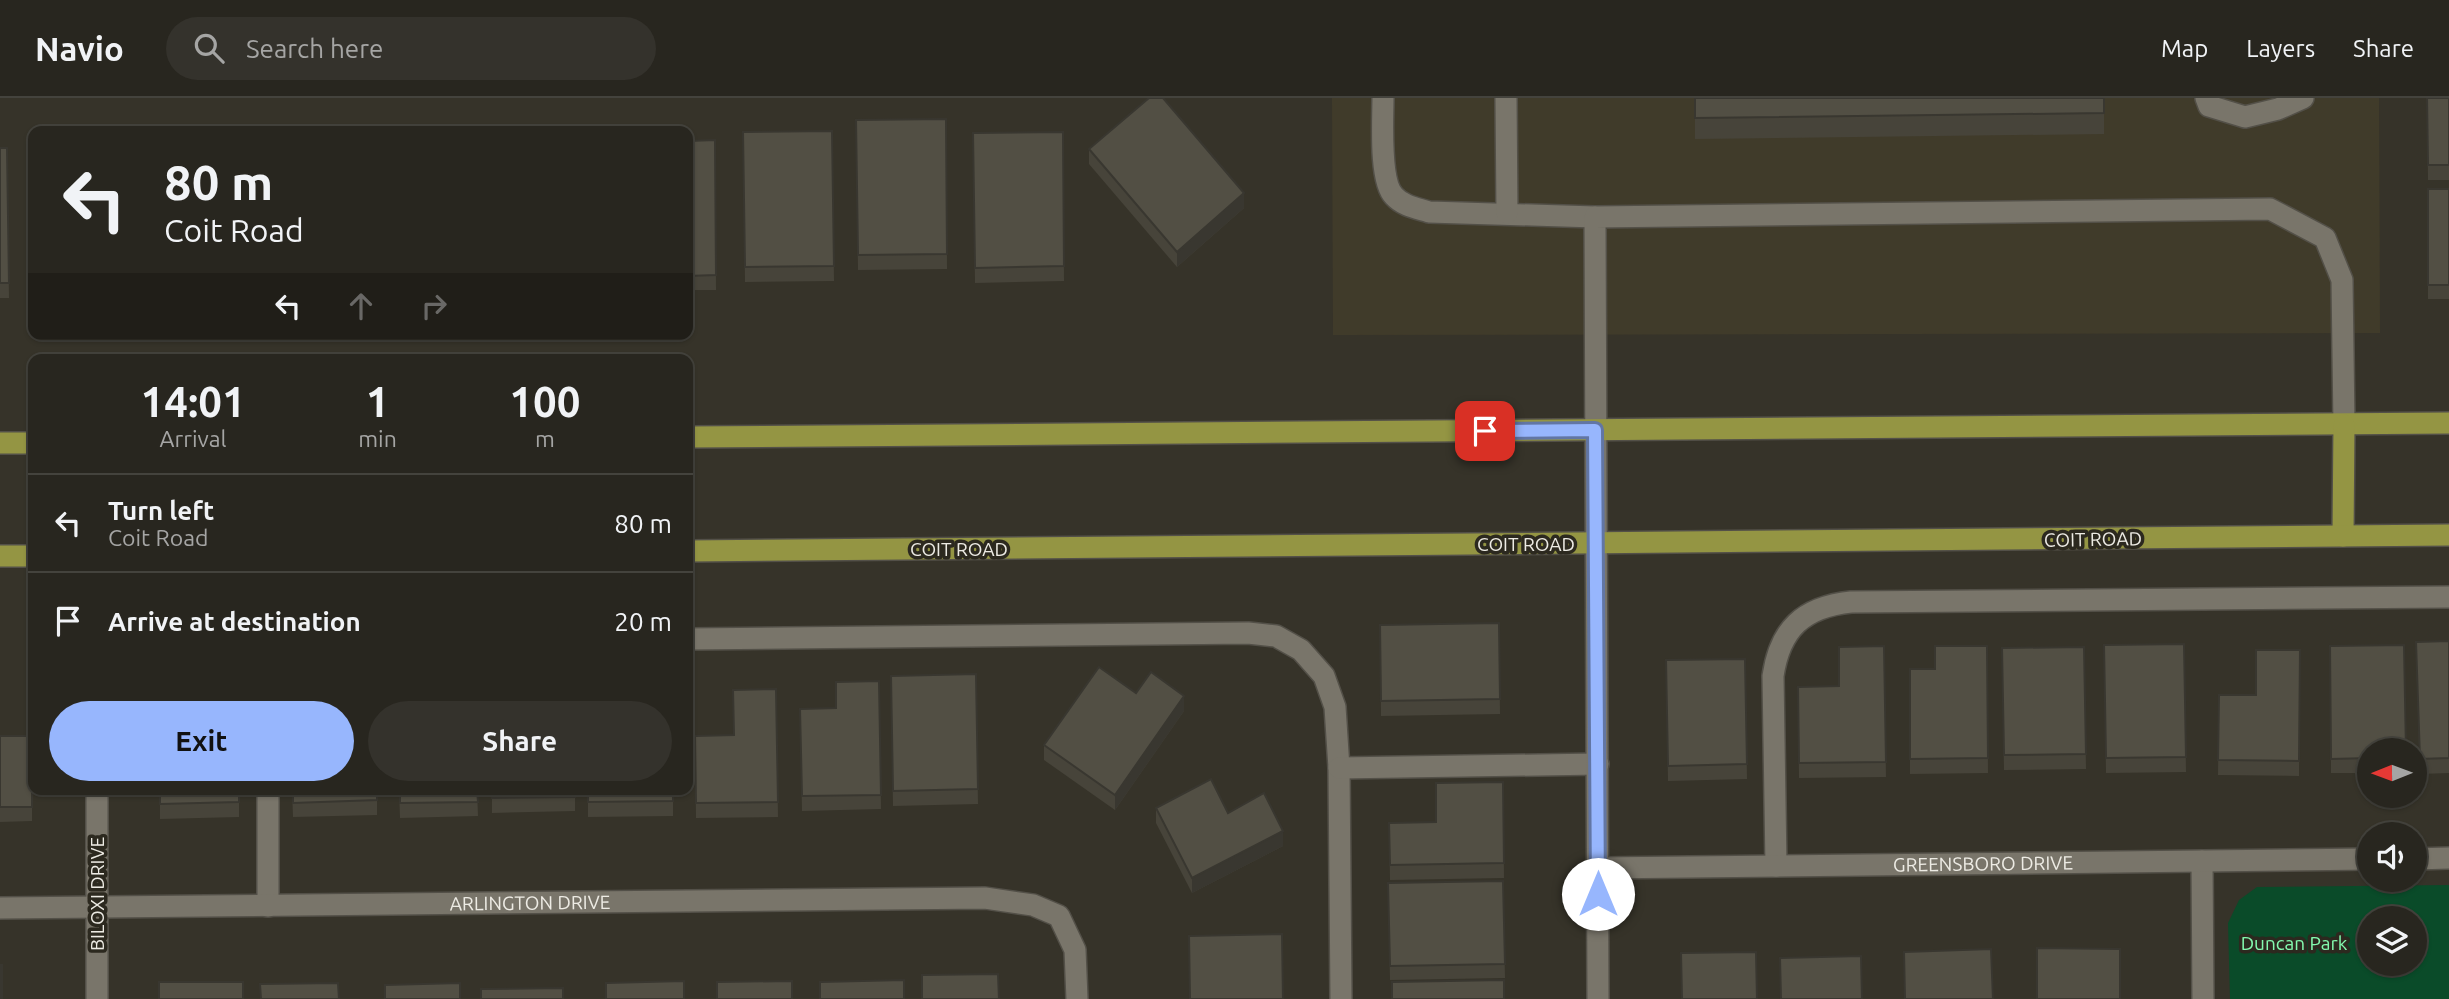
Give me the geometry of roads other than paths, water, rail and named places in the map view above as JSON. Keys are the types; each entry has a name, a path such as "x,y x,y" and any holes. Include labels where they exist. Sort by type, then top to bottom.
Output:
{"main road":[{"path":"693,437 2449,423"},
{"path":"2343,536 2344,425"},
{"path":"0,443 28,443"},
{"name":"COIT ROAD","path":"693,551 2449,535"},
{"path":"0,556 28,556"}],"street":[{"path":"1383,98 1383,161 1392,195 1407,206 1429,212 1595,217 2270,209 2325,239 2342,280 2344,425"},
{"path":"1506,98 1507,213"},
{"path":"2206,98 2209,106 2245,117 2278,109 2302,98"},
{"path":"1595,217 1598,999"},
{"path":"1776,866 1775,664 1779,646 1790,629 1819,609 1851,602 2449,597"},
{"path":"693,639 1234,633 1276,636 1301,650 1324,676 1335,707 1339,768 1341,999"},
{"path":"1339,768 1598,764"},
{"name":"BILOXI DRIVE","path":"97,795 97,999"},
{"path":"268,795 268,906"},
{"path":"2427,859 2449,858"},
{"name":"GREENSBORO DRIVE","path":"1598,867 2357,859"},
{"path":"2203,861 2203,999"},
{"name":"ARLINGTON DRIVE","path":"0,908 985,898 1033,905 1059,916 1075,950 1077,999"}],"park label":[{"name":"Duncan Park","path":"2294,943"}]}
